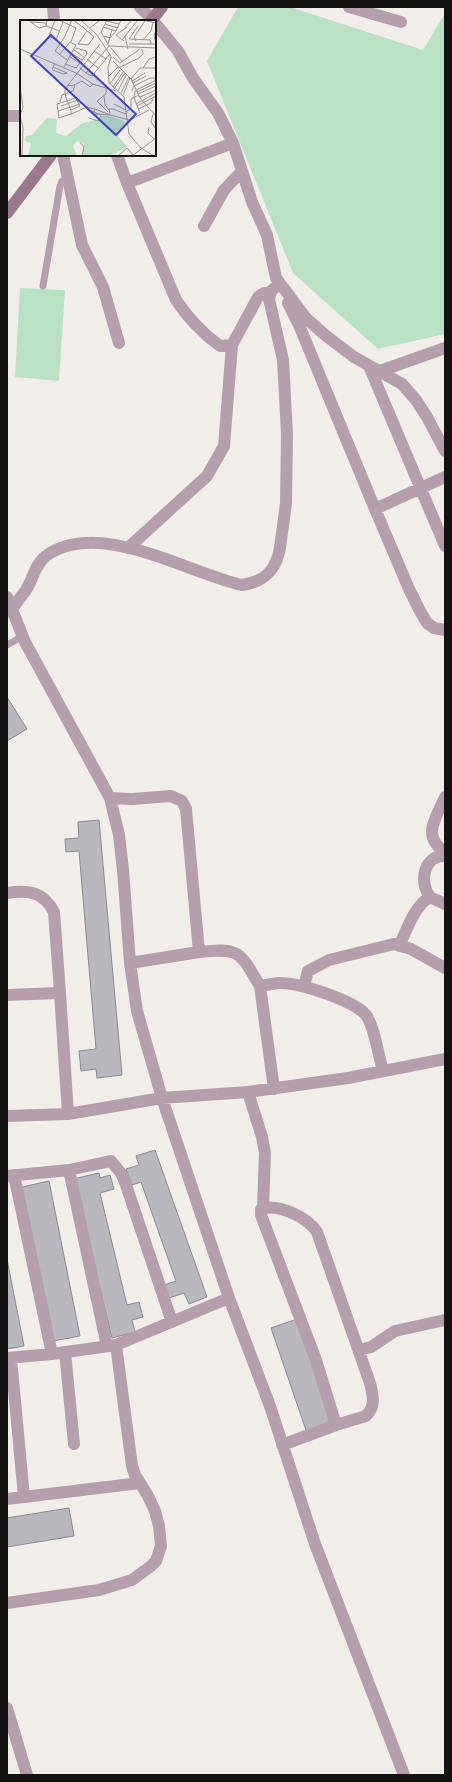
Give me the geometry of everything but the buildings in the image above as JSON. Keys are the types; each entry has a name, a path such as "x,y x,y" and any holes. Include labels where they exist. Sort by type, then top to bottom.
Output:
{"street":[{"path":"53,7 54,20"},
{"path":"140,7 152,20"},
{"path":"154,20 162,7"},
{"path":"349,7 401,22"},
{"path":"156,24 170,40 193,78 218,113 232,143 241,172 267,235 277,281 299,325 409,589 427,623 434,628 445,630"},
{"path":"7,116 20,116"},
{"path":"127,183 232,143"},
{"path":"7,213 50,156"},
{"path":"64,156 82,246 103,287 119,343"},
{"path":"117,156 127,183 176,300 185,314 212,340 220,346 232,345"},
{"path":"204,226 224,190 241,172"},
{"path":"11,610 27,589 39,564 45,557 55,551 82,544 98,543 128,548 242,585 260,582 274,565 280,548 286,503 288,434 283,360 269,303 270,294 277,281"},
{"path":"277,281 306,318 338,346 402,384 428,417 445,451"},
{"path":"128,548 207,476 224,446 232,345 258,297 264,293 270,294"},
{"path":"374,368 445,348"},
{"path":"374,368 445,546"},
{"path":"375,509 422,489 445,477"},
{"path":"7,597 11,610 23,636 110,798 119,835 130,963 137,1011 162,1098 228,1298 270,1406 315,1544 404,1775"},
{"path":"110,798 132,799 171,796 177,797 184,804 199,952"},
{"path":"445,797 433,826 431,836 435,844 445,852"},
{"path":"445,856 440,855 428,864 424,872 423,883 430,897 445,904"},
{"path":"7,893 35,893 44,897 50,903 54,912 68,1114"},
{"path":"399,946 419,906 430,897"},
{"path":"304,986 308,971 329,960 394,944 411,949 445,968"},
{"path":"130,963 220,949 230,950 238,954 244,960 260,986 274,1089"},
{"path":"260,986 278,983 304,986 357,1008 366,1015 370,1023 383,1071"},
{"path":"7,995 60,993"},
{"path":"7,1116 68,1114 162,1098 274,1089 445,1059"},
{"path":"248,1092 262,1137 265,1153 263,1208 261,1209 261,1215 316,1360 336,1425"},
{"path":"52,1354 11,1175 69,1170 111,1161 121,1173 172,1322"},
{"path":"7,1603 99,1590 132,1580 156,1561 161,1546 159,1526 155,1511 132,1466 112,1345 69,1170"},
{"path":"263,1208 280,1210 301,1218 308,1222 317,1232 370,1383 373,1405 366,1416 336,1425 282,1445"},
{"path":"24,1497 9,1358 52,1354 112,1345 172,1322 228,1298"},
{"path":"359,1350 371,1347 395,1331 445,1320"},
{"path":"65,1352 74,1444"},
{"path":"7,1499 140,1484"},
{"path":"7,1708 27,1775"}],"lane":[{"path":"43,286 60,186 62,181 68,179"},
{"path":"7,645 23,636"}],"green space":[{"path":"238,7 290,7 423,50 445,13 445,334 378,349 293,273 207,61"},
{"path":"20,288 65,290 59,381 15,377"}]}
